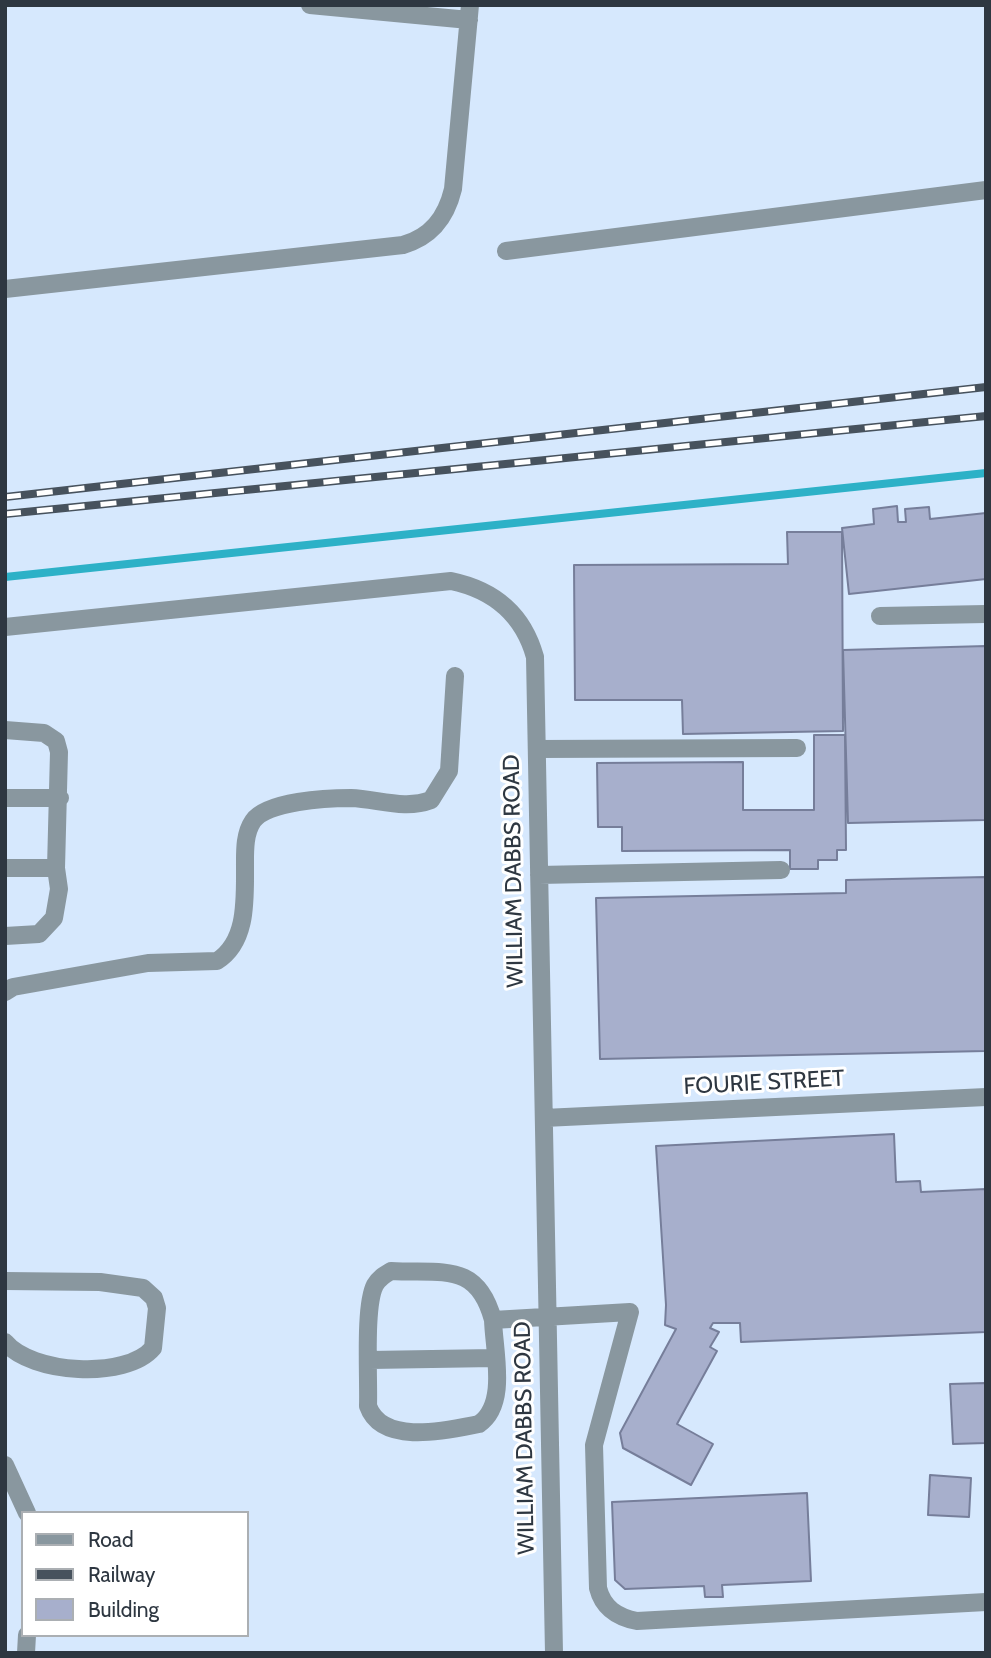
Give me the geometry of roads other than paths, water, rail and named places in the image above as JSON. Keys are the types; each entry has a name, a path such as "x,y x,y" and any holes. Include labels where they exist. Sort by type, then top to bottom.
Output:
{"street":[{"path":"5,289 402,246 425,236 444,216 451,196 470,13 310,5"},
{"path":"506,251 986,190"},
{"name":"WILLIAM DABBS ROAD","path":"5,626 434,581 468,584 484,590 509,608 531,643 535,657 554,1653"},
{"path":"880,616 986,614"},
{"path":"5,992 13,987 148,962 217,961 226,955 238,938 242,921 245,847 252,822 268,809 285,804 350,798 408,805 431,800 449,771 455,676"},
{"path":"5,730 44,733 56,741 60,799 56,868 59,889 51,924 39,934 5,936"},
{"path":"537,749 797,748"},
{"path":"5,798 60,799"},
{"path":"5,868 56,868"},
{"path":"539,875 781,870"},
{"name":"FOURIE STREET","path":"544,1118 986,1097"},
{"path":"391,1270 459,1275 471,1280 481,1289 493,1320 494,1358 498,1396 489,1418 480,1424 460,1428 405,1431 381,1424 372,1416 368,1406 371,1297 382,1276 391,1270"},
{"path":"5,1281 134,1284 153,1298 157,1308 153,1348 136,1362 111,1368 41,1365 22,1357 5,1342"},
{"path":"493,1320 630,1312 594,1445 598,1588 604,1603 615,1614 637,1621 986,1602"},
{"path":"370,1360 494,1358"},
{"path":"7,1469 26,1511"}],"waterway":[{"path":"5,577 986,473"}],"railway":[{"path":"5,497 986,387"},
{"path":"5,514 986,416"}]}
